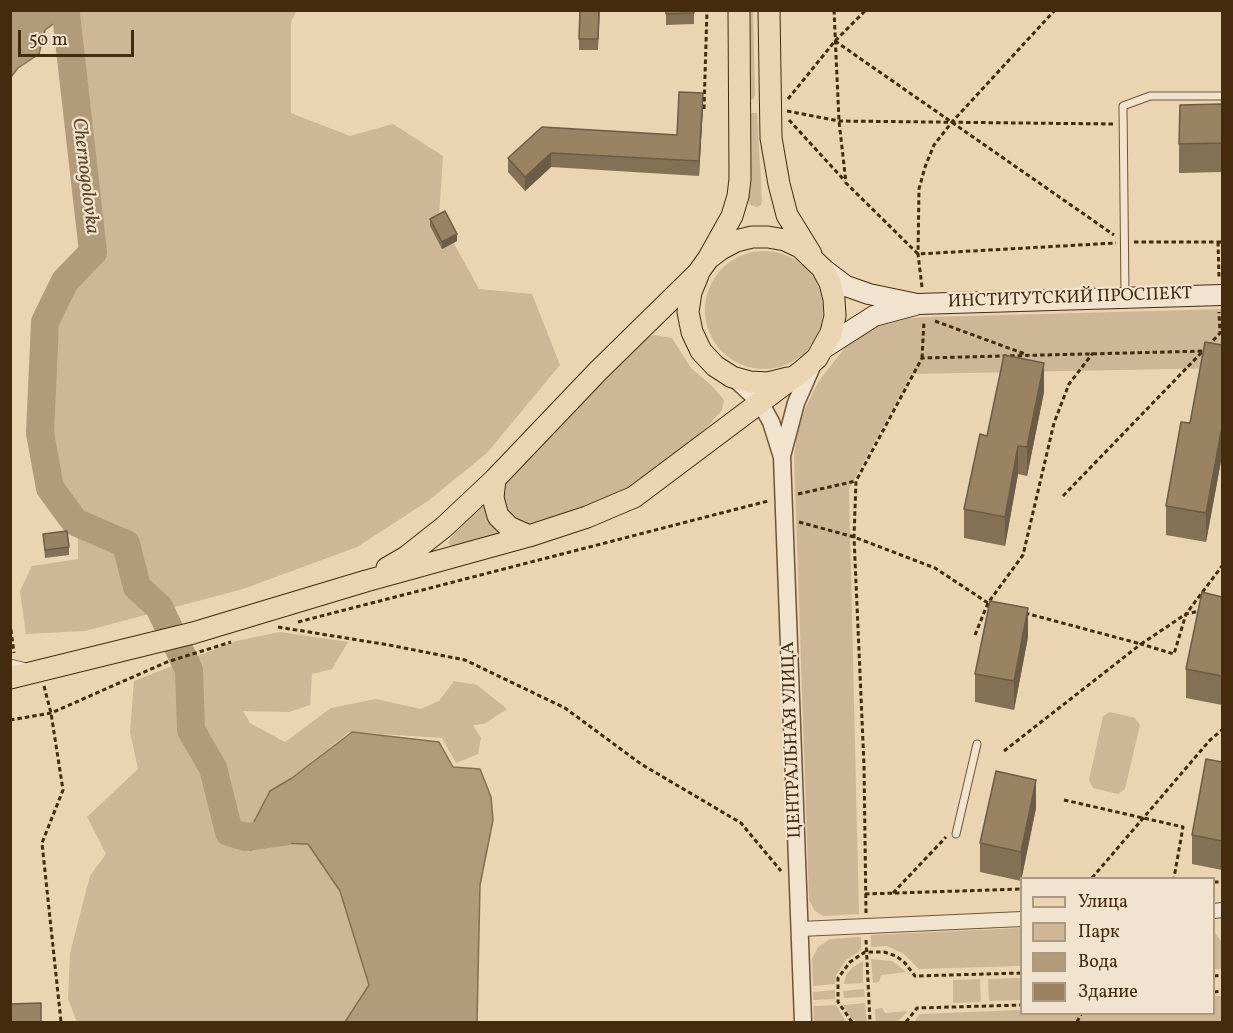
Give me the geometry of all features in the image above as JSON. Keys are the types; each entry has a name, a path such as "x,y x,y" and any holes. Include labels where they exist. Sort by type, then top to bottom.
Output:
{"main road":[{"path":"739,10 740,179 732,216 691,292 688,312 692,332 701,351 715,366 732,377 750,382 768,383 786,379 874,316 921,303"},
{"path":"12,668 40,671 193,633 366,581 529,536 587,517 634,497 719,435 815,359 831,333 835,316 832,291 787,215 779,184 771,138 770,10"},
{"path":"366,581 406,556 444,527 495,479 703,266 721,249 736,241 752,237 785,240 800,247 846,286 869,294 921,303"},
{"name":"ИНСТИТУТСКИЙ ПРОСПЕКТ","path":"921,303 1221,295"},
{"path":"495,479 493,498 498,516 509,527 529,536"}],"street":[{"path":"782,457 796,403 815,359"},
{"path":"732,377 760,402 771,422 782,457"},
{"name":"ЦЕНТРАЛЬНАЯ УЛИЦА","path":"782,457 803,1023"},
{"path":"800,929 1020,919"}],"lane":[{"path":"1125,299 1123,106 1150,96 1222,96"},
{"path":"956,834 977,744"}],"path":[{"path":"704,109 707,10"},
{"path":"834,10 839,121 846,183"},
{"path":"787,101 835,41 866,10"},
{"path":"870,1023 866,952 864,765 854,537 856,481 921,358 919,189 934,145 952,122 1054,10"},
{"path":"835,41 1124,242"},
{"path":"1063,496 1220,333 1220,242 1124,242 918,254 846,183 780,110 839,121 1122,124"},
{"path":"934,321 1028,355"},
{"path":"921,358 1214,351"},
{"path":"975,634 988,603 1023,555 1054,423 1069,384 1093,353"},
{"path":"730,511 278,627 465,660 565,708 641,764 741,823 785,876"},
{"path":"784,518 854,537 935,568 988,603 999,606"},
{"path":"1004,751 1141,644 1186,614 1222,566"},
{"path":"1186,614 1204,610"},
{"path":"1022,612 1174,654 1186,614"},
{"path":"10,622 12,668"},
{"path":"10,720 51,713 167,662 234,641"},
{"path":"40,671 51,713 63,790 42,843 61,1023"},
{"path":"1094,877 1210,740 1222,730"},
{"path":"1064,800 1183,827 1174,877"},
{"path":"891,895 959,822"},
{"path":"866,894 1020,889"},
{"path":"852,1023 838,1002 838,978 850,962 866,952 884,952 896,956 915,976 1020,973"},
{"path":"906,1023 918,1008 1020,1005"}],"green space":[{"path":"77,11 296,11 291,22 291,113 350,136 393,124 443,156 439,216 479,289 532,294 560,365 487,453 428,501 357,547 243,589 85,631 26,634 20,591 32,566 78,559 78,537 62,521 62,497 51,435 51,399 61,306 106,250"},
{"path":"743,11 753,11 755,95 753,99 748,100"},
{"path":"746,113 757,113 762,201 757,207 750,205 748,200"},
{"path":"764,251 787,256 806,268 818,287 823,310 818,333 806,352 787,364 764,369 741,364 722,352 710,333 705,310 710,287 722,268 741,256"},
{"path":"1222,309 1222,368 912,374 849,489 859,914 823,916 815,911 809,900 794,456 797,434 805,409 818,382 847,345 869,327 897,318"},
{"path":"655,335 672,338 691,368 724,400 722,410 676,455 633,486 599,503 525,527 506,512 501,485 642,338"},
{"path":"485,502 501,533 453,547 450,545 448,543 452,536"},
{"path":"280,632 348,642 332,669 312,674 310,705 289,712 243,711 250,723 285,742 331,708 376,699 421,709 439,701 454,681 477,685 507,709 484,724 473,725 481,738 478,754 456,763 442,738 349,732 292,778 270,791 246,837 250,850 276,843 308,844 340,891 369,985 345,1022 77,1022 68,999 70,953 90,876 106,854 87,817 138,769 130,732 134,681 236,641"},
{"path":"1110,712 1135,718 1140,725 1125,789 1118,794 1093,788 1089,780 1103,716"},
{"path":"1020,928 1020,966 919,969 904,954 887,946 871,947 871,935"},
{"path":"1215,932 1221,941 1222,969 1215,969"},
{"path":"861,937 861,950 846,960 836,975 835,984 813,986 812,959 818,947 830,939"},
{"path":"871,959 892,961 906,972 881,975 879,982 873,983"},
{"path":"863,961 863,983 844,984 846,975"},
{"path":"1020,978 1020,1000 989,1001 988,979"},
{"path":"980,979 981,1002 953,1003 953,980"},
{"path":"864,989 865,997 844,998 843,991"},
{"path":"835,990 835,999 813,1000 813,992"},
{"path":"1215,996 1222,996 1222,1022 914,1022 920,1014 1020,1010 1020,1015 1215,1015"},
{"path":"865,1003 867,1022 857,1022 850,1017 843,1005"},
{"path":"836,1005 846,1022 814,1022 813,1006"},
{"path":"882,1008 885,1013 908,1011 897,1022 876,1022 875,1009"}],"water":[{"path":"11,10 71,11 45,30 39,54 18,68 11,77"},
{"path":"352,732 439,742 453,767 480,769 491,797 493,820 480,885 477,1022 345,1022 369,985 340,891 308,844 276,843 250,850 246,837 270,791 292,778"}],"building":[{"path":"580,10 599,10 598,39 579,39"},
{"path":"666,10 694,10 694,13 666,14"},
{"path":"679,92 703,93 699,161 551,153 525,177 508,158 542,127 677,135"},
{"path":"1222,104 1222,143 1179,144 1180,105"},
{"path":"445,211 457,234 442,242 430,219"},
{"path":"1205,342 1222,345 1222,433 1206,513 1166,506 1181,422 1190,423"},
{"path":"1004,355 1044,363 1027,447 1018,446 1005,517 964,509 980,434 987,436"},
{"path":"67,531 69,547 45,550 43,534"},
{"path":"1202,592 1222,597 1222,676 1186,669"},
{"path":"990,601 1028,608 1014,681 975,674"},
{"path":"1206,759 1222,762 1222,841 1192,835"},
{"path":"996,771 1036,780 1021,852 980,843"},
{"path":"41,1003 41,1023 10,1023 10,1004"}],"waterway":[{"name":"Chernogolovka","path":"63,10 66,14 93,252 65,281 45,322 40,433 50,488 75,522 126,544 137,587 159,607 189,670 191,730 213,768 229,832 246,837 283,832"}]}
